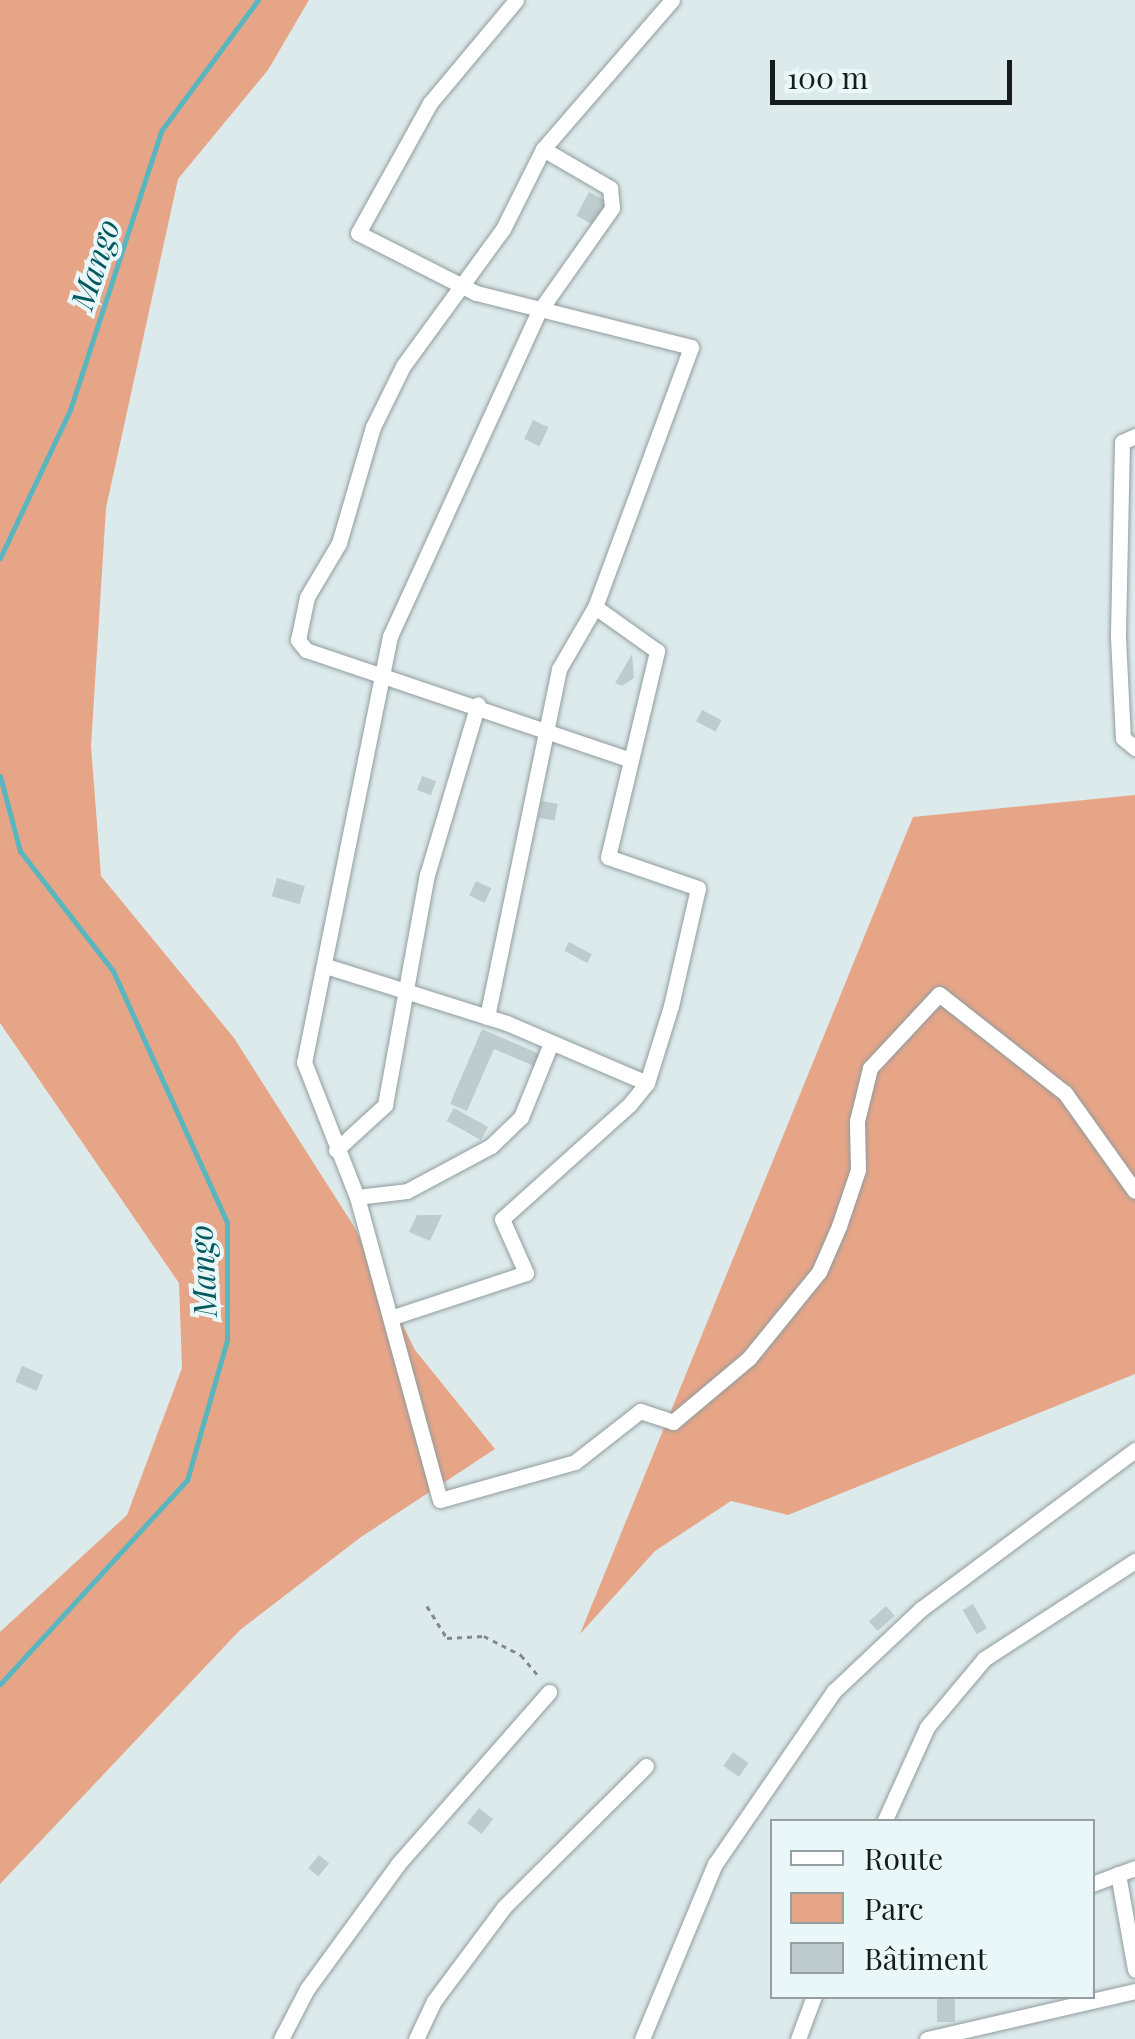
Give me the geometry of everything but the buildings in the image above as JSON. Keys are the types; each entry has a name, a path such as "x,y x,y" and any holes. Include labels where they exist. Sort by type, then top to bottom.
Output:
{"street":[{"path":"487,1017 541,728 559,669 595,607 691,346 598,319 538,313 460,283 358,230 430,103 516,0"},
{"path":"628,760 382,671 306,650 301,626 307,597 339,543 372,427 460,283 502,229 543,149 672,0"},
{"path":"543,149 610,188 612,208 538,313 382,671 304,1062 357,1197 393,1317 440,1500 575,1462 640,1411 663,1423 682,1417 749,1358 819,1272 858,1170 857,1121 870,1068 938,994 1065,1094 1135,1191"},
{"path":"1135,436 1122,442 1118,637 1124,738 1135,748"},
{"path":"393,1317 523,1276 502,1219 572,1163 647,1083 698,888 608,857 628,760 657,652 595,607"},
{"path":"336,1150 384,1105 433,848 478,704"},
{"path":"326,966 487,1017 647,1083"},
{"path":"357,1197 407,1191 491,1146 521,1118 544,1075 551,1043"},
{"path":"642,2039 715,1864 834,1691 921,1609 1135,1450"},
{"path":"885,1819 927,1728 984,1660 1135,1561"},
{"path":"281,2039 307,1988 398,1864 549,1692"},
{"path":"416,2039 434,2001 504,1907 646,1766"},
{"path":"1095,1883 1135,1868"},
{"path":"1118,1874 1135,1969"},
{"path":"927,2039 1135,1991"},
{"path":"798,2039 813,1999"}],"path":[{"path":"427,1606 447,1638 484,1636 520,1654 549,1692"}],"green space":[{"path":"0,0 309,0 268,70 178,179 106,508 91,746 101,876 234,1038 355,1228 415,1350 495,1449 361,1537 240,1630 0,1884 0,1632 127,1515 182,1368 179,1283 0,1023"},
{"path":"1135,795 1135,1374 788,1515 731,1501 655,1551 580,1634 913,817"}],"waterway":[{"name":"Mango","path":"0,558 70,410 161,131 258,0"},
{"name":"Mango","path":"0,776 20,851 113,971 227,1222 227,1340 187,1480 0,1684"}]}
